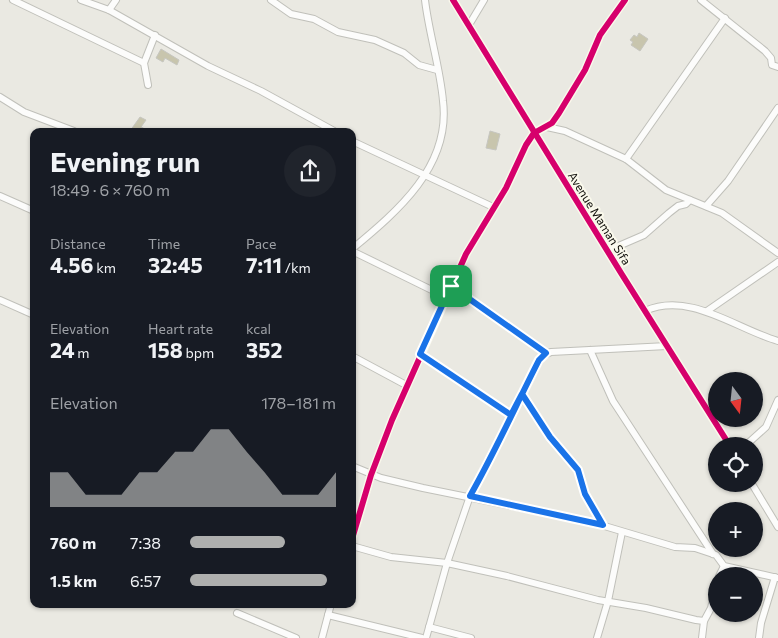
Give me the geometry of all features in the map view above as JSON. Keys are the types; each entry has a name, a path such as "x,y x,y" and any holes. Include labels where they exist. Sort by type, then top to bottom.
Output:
{"street":[{"path":"13,0 144,63"},
{"path":"81,0 109,10 208,66 261,91 329,128"},
{"path":"109,10 116,0"},
{"path":"271,0 291,14 314,19 338,32 375,40 404,53 420,65 437,70"},
{"path":"356,246 390,216 426,175 437,154 444,130 443,101 425,0"},
{"name":"Avenue Maman Sifa","path":"454,0 534,133 724,437"},
{"path":"469,25 484,0"},
{"path":"356,526 371,475 406,385 466,254 506,188 526,145 534,133 547,127 559,113 584,70 600,35 625,0"},
{"path":"701,0 765,51 771,58 772,65 778,67"},
{"path":"626,159 725,18"},
{"path":"148,85 144,63 154,35"},
{"path":"0,96 24,112 66,128"},
{"path":"706,206 728,181 778,108"},
{"path":"547,127 565,131 626,159 666,190 722,213 778,252"},
{"path":"356,143 493,207"},
{"path":"0,196 30,209"},
{"path":"607,251 644,235 668,213 690,200"},
{"path":"356,252 446,297"},
{"path":"707,311 778,262"},
{"path":"451,286 546,353"},
{"path":"0,300 30,313"},
{"path":"645,311 657,306 674,304 707,311 778,341"},
{"path":"426,638 447,563 470,496 542,356 546,353 667,346"},
{"path":"590,350 613,401 708,546"},
{"path":"420,354 511,415"},
{"path":"356,358 406,385"},
{"path":"522,394 550,437 578,470 585,494 603,525"},
{"path":"754,437 766,426 778,400"},
{"path":"356,468 371,475 423,488 470,496 603,525 674,547 695,548 708,552"},
{"path":"757,492 778,527"},
{"path":"597,638 608,601 622,532"},
{"path":"356,547 391,557 447,563 608,601 704,621"},
{"path":"716,557 724,566 777,578 761,623 759,638"},
{"path":"322,638 330,608"},
{"path":"237,613 296,638"},
{"path":"702,638 704,621 708,614"},
{"path":"328,616 422,638"},
{"path":"429,627 471,638"}],"building":[{"path":"639,33 648,39 640,51 631,45 633,42 630,40 634,35 637,37"},
{"path":"161,49 179,60 177,65 165,58 163,62 156,58"},
{"path":"140,117 146,120 141,127 143,128 132,128"},
{"path":"490,131 500,134 496,150 486,148"}],"cycle path":[{"path":"453,0 724,437"},
{"path":"356,526 371,475 392,420 466,254 506,188 526,145 534,133 552,123 559,113 585,70 600,35 625,0"}],"route":[{"path":"451,286 420,354 511,415 522,394 566,459 578,470 585,494 603,525 470,496 485,469 511,415 539,360 546,353 451,286"}]}
